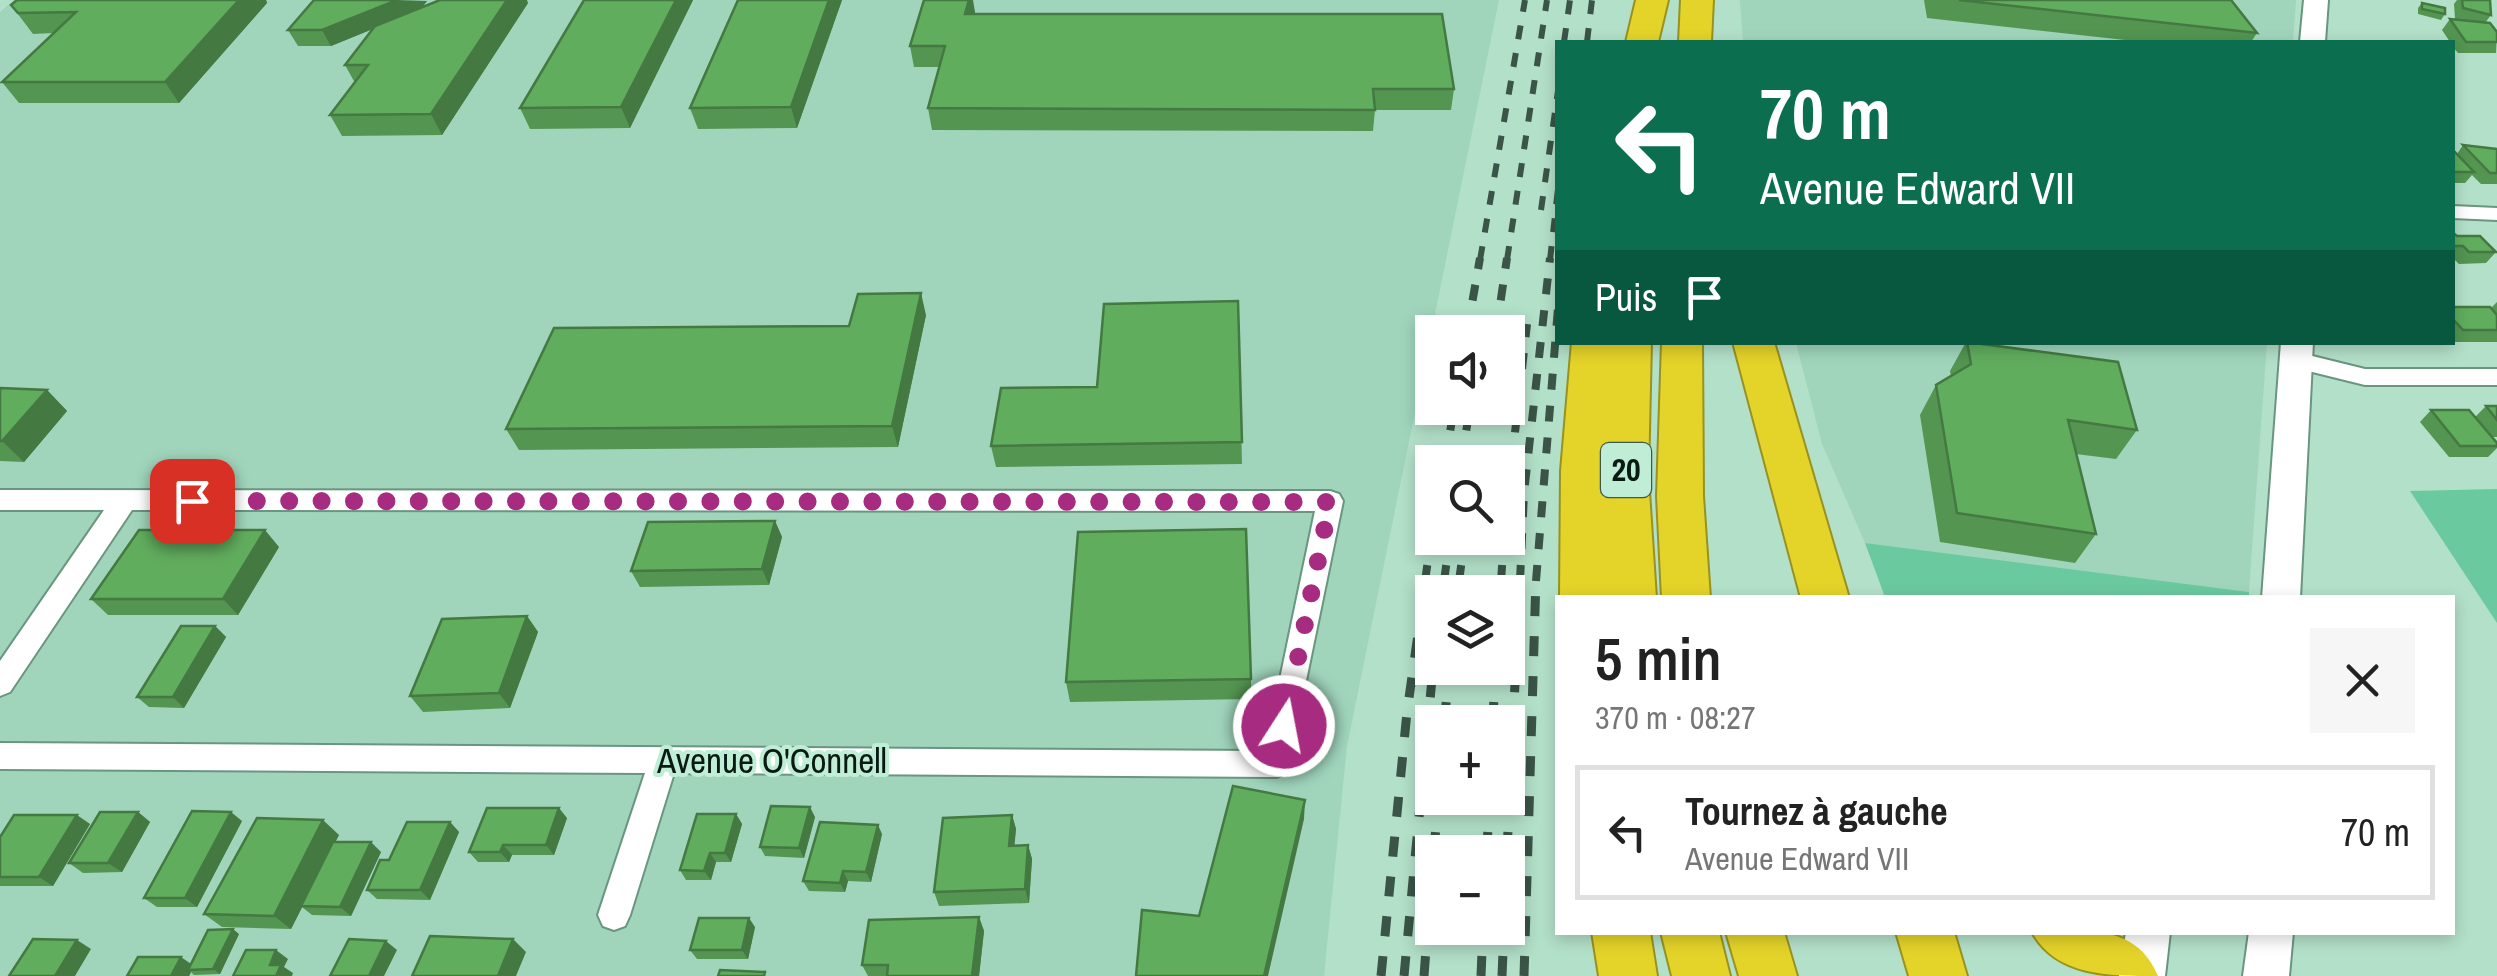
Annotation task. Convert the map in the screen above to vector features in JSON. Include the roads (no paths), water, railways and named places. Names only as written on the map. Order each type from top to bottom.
[{"type":"highway","points":[[1646,40],[1652,0]]},
{"type":"highway","points":[[1584,595],[1584,456],[1592,345]]},
{"type":"highway","name":"20","points":[[1631,345],[1626,476],[1632,595]]},
{"type":"highway","name":"20","points":[[1682,345],[1680,496],[1686,595]]},
{"type":"highway","points":[[1754,345],[1824,595]]},
{"type":"highway","points":[[1811,550],[1834,595]]},
{"type":"highway","points":[[1621,935],[1628,976]]},
{"type":"highway","points":[[1691,935],[1701,976]]},
{"type":"highway","points":[[1756,935],[1768,976]]},
{"type":"highway","points":[[1927,935],[1938,976]]},
{"type":"highway","points":[[2066,935],[2128,976]]},
{"type":"main road","points":[[2313,40],[2316,0]]},
{"type":"main road","points":[[2281,595],[2297,351]]},
{"type":"main road","points":[[2142,976],[2148,935]]},
{"type":"main road","points":[[2266,976],[2271,935]]},
{"type":"street","points":[[2455,212],[2497,214]]},
{"type":"street","points":[[2297,351],[2365,377],[2497,377]]},
{"type":"street","points":[[0,500],[124,501]]},
{"type":"street","points":[[0,684],[124,501]]},
{"type":"street","name":"Avenue O'Connell","points":[[0,756],[1277,764],[1330,502],[124,501]]},
{"type":"street","points":[[614,915],[664,760]]},
{"type":"railway","points":[[1480,260],[1525,0]]},
{"type":"railway","points":[[1507,260],[1547,0]]},
{"type":"railway","points":[[1564,40],[1570,0]]},
{"type":"railway","points":[[1587,40],[1592,0]]},
{"type":"railway","points":[[1541,210],[1555,112]]},
{"type":"railway","points":[[1550,260],[1555,216]]},
{"type":"railway","points":[[1470,315],[1480,258]]},
{"type":"railway","points":[[1499,315],[1507,258]]},
{"type":"railway","points":[[1520,575],[1524,493],[1550,258]]},
{"type":"railway","points":[[1514,445],[1527,324]]},
{"type":"railway","points":[[1536,581],[1555,345]]},
{"type":"railway","points":[[1448,445],[1451,425]]},
{"type":"railway","points":[[1464,445],[1467,425]]},
{"type":"railway","points":[[1426,575],[1429,555]]},
{"type":"railway","points":[[1445,575],[1448,555]]},
{"type":"railway","points":[[1460,575],[1463,555]]},
{"type":"railway","points":[[1501,575],[1503,555]]},
{"type":"railway","points":[[1524,976],[1536,578]]},
{"type":"railway","points":[[1381,976],[1415,656]]},
{"type":"railway","points":[[1404,976],[1431,685]]},
{"type":"railway","points":[[1446,705],[1448,685]]},
{"type":"railway","points":[[1494,685],[1494,705]]},
{"type":"railway","points":[[1508,835],[1515,685]]},
{"type":"railway","points":[[1435,835],[1437,815]]},
{"type":"railway","points":[[1488,815],[1488,835]]},
{"type":"railway","points":[[1424,976],[1426,945]]},
{"type":"railway","points":[[1481,976],[1482,945]]},
{"type":"railway","points":[[1502,976],[1503,945]]}]
